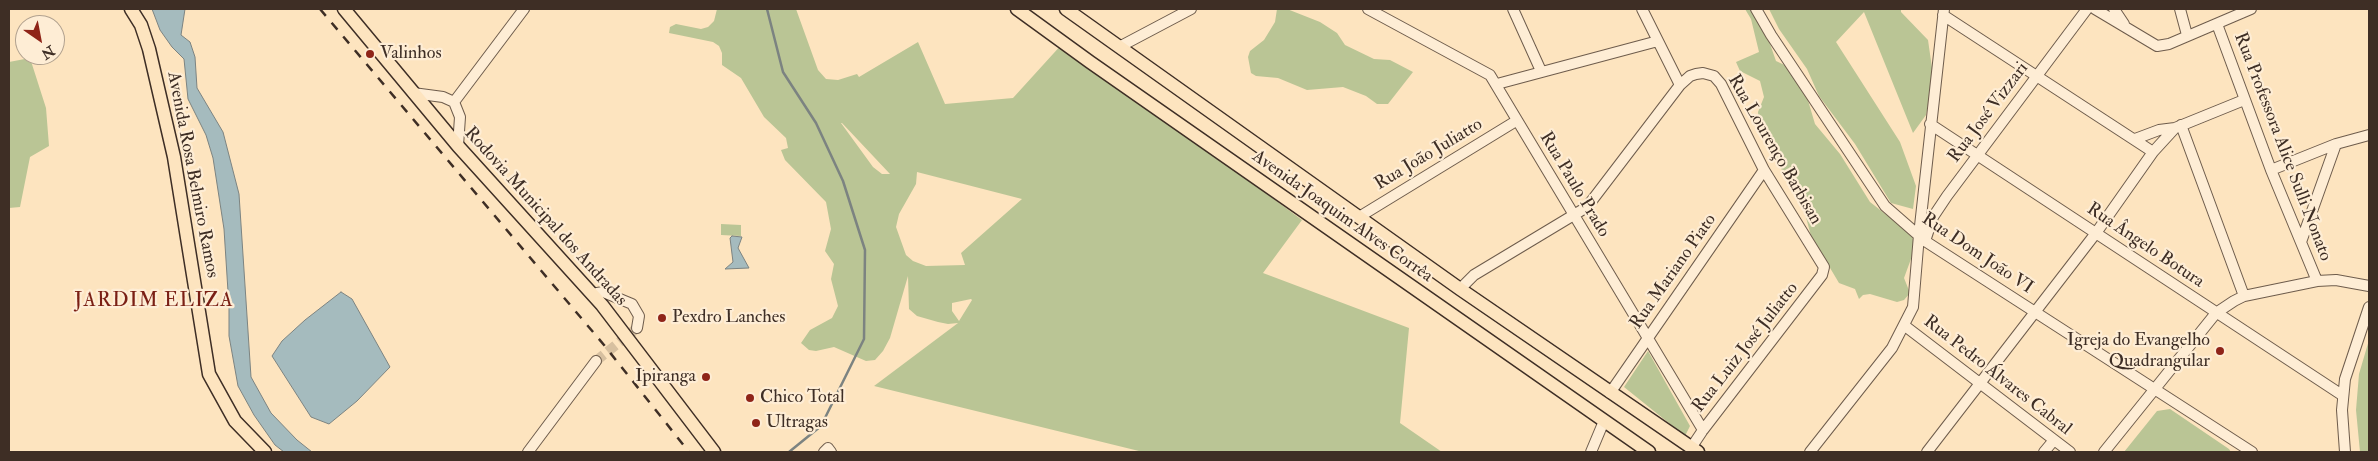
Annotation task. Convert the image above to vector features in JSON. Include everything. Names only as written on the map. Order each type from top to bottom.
[{"type":"main road","name":"Avenida Rosa Belmiro Ramos","points":[[131,9],[140,24],[149,49],[174,157],[209,374],[235,421],[265,452]]},
{"type":"main road","name":"Rodovia Municipal dos Andradas","points":[[344,9],[458,146],[592,294],[714,452]]},
{"type":"main road","name":"Avenida Joaquim Alves Corrêa","points":[[1017,9],[1604,422],[1650,452]]},
{"type":"main road","name":"Avenida Joaquim Alves Corrêa","points":[[1066,9],[1460,289],[1695,450]]},
{"type":"street","points":[[454,102],[524,9]]},
{"type":"street","points":[[1120,46],[1191,9]]},
{"type":"street","name":"Rua Paulo Prado","points":[[1368,9],[1477,66],[1490,75],[1703,430]]},
{"type":"street","points":[[1513,9],[1541,71]]},
{"type":"street","points":[[1460,289],[1474,275],[1573,216],[1594,198],[1680,85],[1642,9]]},
{"type":"street","name":"Rua Dom João VI","points":[[1756,9],[1874,192],[1885,206],[1922,238],[2156,390],[2240,448],[2252,452]]},
{"type":"street","name":"Rua José Vizzari","points":[[1922,238],[1934,217],[1978,154],[2038,77],[2087,9]]},
{"type":"street","points":[[2095,9],[2157,46],[2169,44],[2251,9]]},
{"type":"street","points":[[2114,9],[2126,28]]},
{"type":"street","points":[[2180,9],[2188,35]]},
{"type":"street","points":[[1810,452],[1892,348],[1905,326],[1913,307],[1922,238],[1930,124],[1943,12],[2153,152]]},
{"type":"street","name":"Rua Professora Alice Sulli Nonato","points":[[2217,24],[2270,170],[2317,281]]},
{"type":"street","points":[[1497,84],[1658,40]]},
{"type":"street","name":"Rua Lourenço Barbisan","points":[[1680,85],[1690,76],[1696,74],[1707,74],[1718,80],[1764,170],[1824,267]]},
{"type":"street","points":[[413,93],[443,97],[454,102],[460,117],[458,146]]},
{"type":"street","points":[[2135,139],[2159,130],[2178,127],[2244,100]]},
{"type":"street","name":"Rua João Juliatto","points":[[1359,217],[1516,121]]},
{"type":"street","name":"Rua Ângelo Botura","points":[[1930,124],[2342,395]]},
{"type":"street","points":[[1927,452],[2036,313],[2096,233],[2153,152],[2178,127]]},
{"type":"street","points":[[2178,127],[2244,296]]},
{"type":"street","points":[[2270,170],[2336,144],[2369,135]]},
{"type":"street","points":[[2301,242],[2336,144]]},
{"type":"street","name":"Rua Mariano Piato","points":[[1610,392],[1764,170]]},
{"type":"street","name":"Rua Luiz José Juliatto","points":[[1695,450],[1703,430],[1822,275],[1824,267]]},
{"type":"street","points":[[2104,452],[2156,390],[2216,313],[2244,296],[2317,281],[2336,280],[2369,286]]},
{"type":"street","points":[[592,294],[603,292],[632,304],[639,316],[637,328]]},
{"type":"street","points":[[2345,452],[2342,395],[2349,362],[2369,307]]},
{"type":"street","name":"Rua Pedro Álvares Cabral","points":[[1905,326],[2070,452]]},
{"type":"street","points":[[528,452],[596,361]]},
{"type":"street","points":[[1590,452],[1604,422]]},
{"type":"street","points":[[2044,452],[2054,440]]},
{"type":"green space","points":[[717,9],[796,9],[818,70],[826,79],[838,80],[857,74],[859,77],[918,42],[945,104],[1013,98],[1063,43],[1302,220],[1263,273],[1409,328],[1400,423],[1442,452],[1143,452],[874,386],[958,323],[948,324],[917,316],[909,309],[908,276],[890,338],[883,351],[875,360],[866,361],[834,347],[816,351],[809,350],[801,343],[810,330],[832,318],[838,306],[831,279],[834,264],[825,251],[831,229],[826,202],[785,160],[781,150],[788,148],[786,138],[764,117],[741,78],[722,65],[722,53],[719,46],[713,42],[669,33],[670,27],[676,24],[701,29],[708,27],[714,21]],"holes":[[[842,123],[890,174],[882,174],[873,167]],[[917,172],[1022,199],[961,253],[965,265],[926,266],[913,261],[906,255],[896,227],[899,214],[916,184]],[[971,299],[972,300],[959,321],[952,311],[952,303]]]},
{"type":"green space","points":[[1277,9],[1287,9],[1320,22],[1337,33],[1345,45],[1374,59],[1390,60],[1413,72],[1388,104],[1377,104],[1366,96],[1343,87],[1307,90],[1278,78],[1256,76],[1251,73],[1248,57],[1250,51],[1264,40],[1275,22]]},
{"type":"green space","points":[[1745,9],[1751,9],[1769,41],[1776,61],[1795,70],[1804,87],[1815,124],[1840,154],[1870,202],[1912,235],[1915,248],[1904,278],[1910,293],[1904,300],[1897,302],[1870,294],[1863,295],[1859,299],[1855,289],[1839,283],[1811,236],[1803,206],[1789,185],[1759,122],[1758,112],[1764,97],[1760,81],[1740,71],[1736,62],[1759,52],[1751,19]]},
{"type":"green space","points":[[1769,9],[1901,9],[1901,12],[1928,40],[1932,68],[1929,100],[1926,115],[1913,133],[1864,12],[1836,42],[1900,142],[1916,186],[1913,209],[1891,203],[1855,144],[1819,96],[1807,69],[1779,29]]},
{"type":"green space","points":[[15,61],[15,65],[32,65],[46,108],[49,146],[30,157],[20,207],[9,208],[9,62]]},
{"type":"green space","points":[[721,224],[741,225],[741,236],[721,235]]},
{"type":"green space","points":[[2369,340],[2369,452],[2360,452],[2356,410],[2359,374]]},
{"type":"green space","points":[[1648,351],[1690,426],[1685,436],[1624,387]]},
{"type":"green space","points":[[2170,409],[2231,452],[2124,452],[2157,411]]},
{"type":"shaded area","points":[[152,9],[185,9],[181,35],[190,42],[195,57],[197,88],[223,132],[239,194],[251,377],[271,413],[297,440],[312,452],[284,452],[275,445],[254,415],[238,386],[229,336],[224,229],[213,158],[206,135],[188,99],[184,59],[172,47],[160,30]]},
{"type":"shaded area","points":[[732,236],[742,237],[738,248],[749,268],[725,269],[733,262],[730,238]]},
{"type":"shaded area","points":[[341,292],[352,299],[390,367],[357,401],[329,424],[311,417],[272,356],[282,341]]},
{"type":"waterway","points":[[767,9],[783,72],[816,123],[843,181],[865,250],[864,339],[821,426],[789,452]]},
{"type":"tunnel","points":[[596,361],[637,328]]},
{"type":"railway","points":[[320,9],[604,345],[689,452]]},
{"type":"place","name":"Valinhos","points":[[370,54]]},
{"type":"place","name":"Pexdro Lanches","points":[[662,318]]},
{"type":"place","name":"Igreja do Evangelho Quadrangular","points":[[2220,351]]},
{"type":"place","name":"Ipiranga","points":[[706,377]]},
{"type":"place","name":"Chico Total","points":[[750,398]]},
{"type":"place","name":"Ultragas","points":[[756,423]]},
{"type":"district","name":"JARDIM ELIZA","points":[[154,302]]}]
